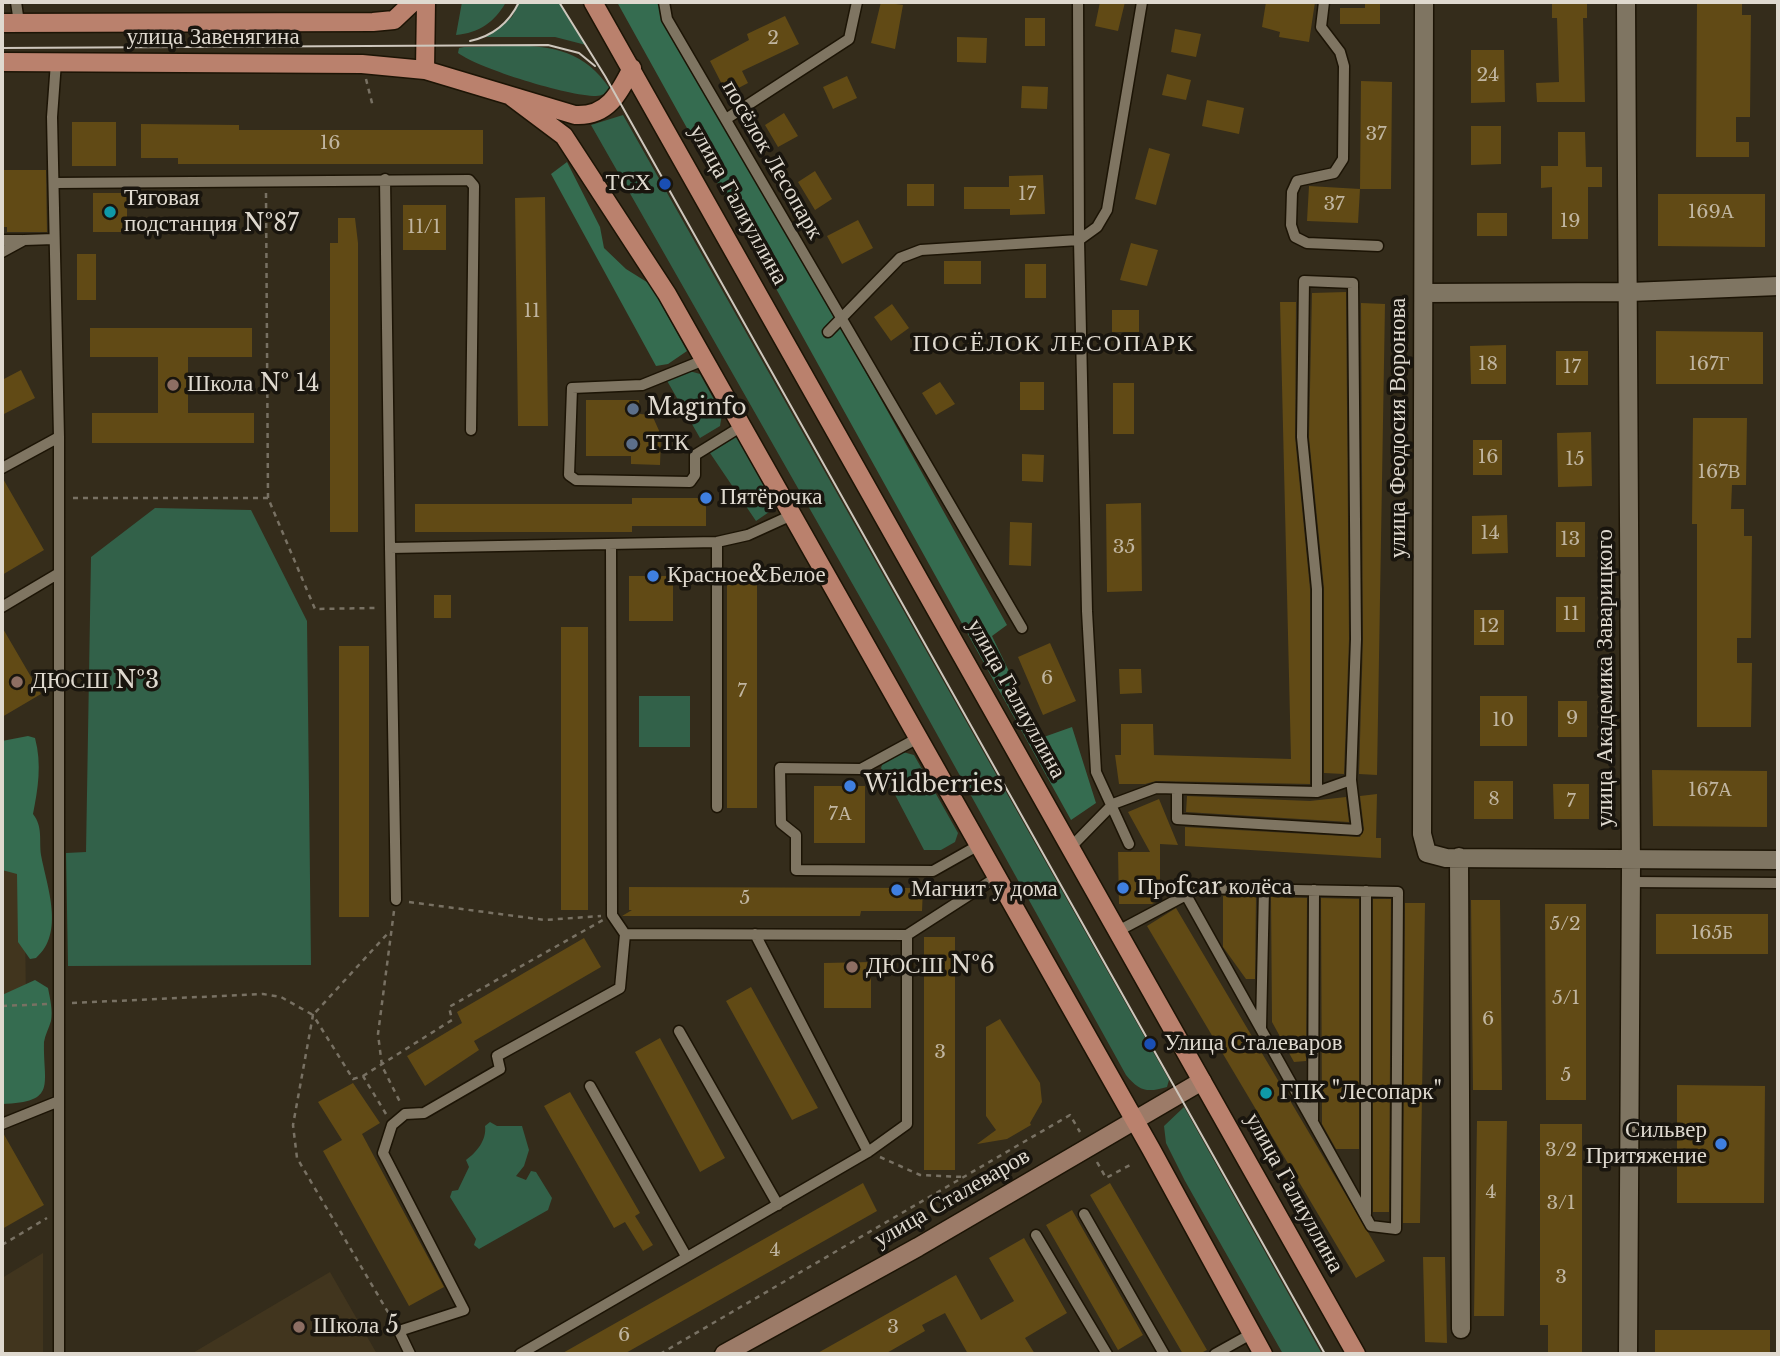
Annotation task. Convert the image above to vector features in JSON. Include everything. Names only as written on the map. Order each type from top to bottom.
[{"type":"main road","name":"улица Завенягина","points":[[10,23],[373,22],[394,20],[413,2]]},
{"type":"main road","points":[[426,2],[425,69],[512,97],[589,116],[606,108],[619,95],[632,68]]},
{"type":"main road","name":"улица Галиуллина","points":[[597,6],[1356,1354]]},
{"type":"main road","name":"улица Завенягина","points":[[2,62],[362,64],[425,69]]},
{"type":"main road","points":[[512,97],[548,121],[577,153],[667,294],[1134,1119],[1263,1354]]},
{"type":"main road","name":"улица Сталеваров","points":[[724,1354],[918,1247],[1202,1081]]},
{"type":"street","name":"улица Феодосия Воронова","points":[[1424,2],[1422,834],[1427,853],[1459,858]]},
{"type":"street","name":"улица Академика Заварицкого","points":[[1626,2],[1630,292],[1629,1354]]},
{"type":"street","points":[[1424,293],[1630,292],[1778,286]]},
{"type":"street","points":[[1461,1329],[1459,858],[1778,860]]},
{"type":"lane","points":[[10,23],[16,2]]},
{"type":"lane","name":"посёлок Лесопарк","points":[[664,2],[667,19],[1022,628]]},
{"type":"lane","points":[[726,119],[849,39],[857,2]]},
{"type":"lane","points":[[1078,2],[1079,240],[1087,611],[1095,758],[1096,772],[1113,804],[1129,844]]},
{"type":"lane","points":[[828,332],[901,258],[921,250],[1079,240],[1097,227],[1107,210],[1142,2]]},
{"type":"lane","points":[[1324,2],[1321,27],[1343,59],[1343,159],[1334,173],[1297,181],[1292,192],[1292,231],[1295,237],[1307,243],[1378,246]]},
{"type":"lane","points":[[56,62],[52,117],[59,437],[59,1354]]},
{"type":"lane","points":[[384,178],[396,900]]},
{"type":"lane","points":[[55,183],[467,179],[473,184],[471,430]]},
{"type":"lane","points":[[2,240],[54,239]]},
{"type":"lane","points":[[2,253],[24,240]]},
{"type":"lane","points":[[1177,789],[1177,819],[1357,830],[1351,780],[1356,639],[1353,283],[1304,281],[1301,437],[1317,589],[1317,792]]},
{"type":"lane","points":[[704,360],[642,385],[572,388],[569,475],[576,480],[690,482],[695,475],[695,455],[742,426]]},
{"type":"lane","points":[[2,468],[59,437]]},
{"type":"lane","points":[[390,548],[717,542],[748,535],[792,515]]},
{"type":"lane","points":[[717,542],[717,807]]},
{"type":"lane","points":[[410,1354],[399,1331],[464,1310],[383,1153],[392,1125],[405,1114],[425,1113],[500,1069],[497,1056],[620,988],[625,934],[612,915],[611,545]]},
{"type":"lane","points":[[2,607],[59,573]]},
{"type":"lane","points":[[918,738],[860,769],[780,768],[781,823],[796,835],[796,870],[933,871],[979,845]]},
{"type":"lane","points":[[1071,847],[1113,804],[1156,788],[1317,792],[1351,780]]},
{"type":"lane","points":[[625,934],[907,934],[997,877]]},
{"type":"lane","points":[[1631,882],[1778,883]]},
{"type":"lane","points":[[1118,931],[1186,895],[1193,888],[1398,891],[1396,1229],[1371,1226],[1186,895]]},
{"type":"lane","points":[[1261,1028],[1264,889]]},
{"type":"lane","points":[[1313,1121],[1314,890]]},
{"type":"lane","points":[[1366,891],[1366,1214]]},
{"type":"lane","points":[[755,934],[868,1152]]},
{"type":"lane","points":[[520,1354],[868,1152],[907,1124],[907,934]]},
{"type":"lane","points":[[679,1031],[778,1205]]},
{"type":"lane","points":[[590,1086],[686,1256]]},
{"type":"lane","points":[[2,1124],[59,1101]]},
{"type":"lane","points":[[1084,1214],[1164,1354]]},
{"type":"lane","points":[[1036,1236],[1107,1354]]},
{"type":"lane","points":[[1215,1354],[1251,1334]]},
{"type":"path","points":[[265,180],[268,498],[315,609],[391,607]]},
{"type":"path","points":[[59,498],[268,498]]},
{"type":"path","points":[[405,1114],[390,1077],[382,1066],[378,1034],[396,900],[545,920],[612,915]]},
{"type":"path","points":[[2,1006],[262,994],[281,997],[313,1015],[327,1033],[353,1079],[382,1066],[452,1020],[449,1007],[612,915]]},
{"type":"path","points":[[390,931],[313,1015],[293,1125],[297,1158],[399,1331]]},
{"type":"path","points":[[363,1076],[392,1125]]},
{"type":"path","points":[[660,1354],[1070,1115],[1106,1178],[1130,1165]]},
{"type":"path","points":[[868,1152],[920,1175],[966,1177]]},
{"type":"path","points":[[2,1245],[59,1211]]},
{"type":"shaded area","points":[[2,808],[24,846],[27,1080],[2,1081]]},
{"type":"shaded area","points":[[43,1253],[43,1354],[2,1354],[2,1278]]},
{"type":"shaded area","name":"Школа 5","points":[[330,1272],[377,1354],[191,1354],[284,1299]]},
{"type":"green space","points":[[462,2],[506,2],[497,15],[485,25],[472,32],[456,35]]},
{"type":"green space","points":[[519,2],[559,2],[586,45],[555,37],[486,37],[512,17]]},
{"type":"green space","points":[[617,2],[659,2],[1007,625],[992,636],[1041,738],[1072,727],[1096,803],[1071,820]]},
{"type":"green space","points":[[526,46],[563,52],[596,72],[610,89],[596,96],[546,87],[504,74],[469,59],[458,53],[459,48]]},
{"type":"green space","points":[[623,115],[1169,1080],[1167,1087],[1144,1089],[1126,1075],[893,655],[591,125]]},
{"type":"green space","points":[[567,162],[600,227],[604,248],[626,269],[650,284],[687,351],[668,364],[656,366],[551,174]]},
{"type":"green space","points":[[686,370],[700,374],[722,414],[720,426],[700,438],[666,379]]},
{"type":"green space","points":[[733,435],[739,439],[772,497],[772,510],[756,521],[710,453],[710,449]]},
{"type":"green space","points":[[155,508],[251,510],[307,621],[311,965],[68,966],[66,853],[86,852],[91,557]]},
{"type":"green space","points":[[639,696],[690,696],[690,747],[639,747]]},
{"type":"green space","points":[[28,736],[35,738],[37,748],[38,776],[33,814],[39,828],[41,855],[52,909],[50,936],[45,948],[36,958],[30,959],[18,942],[17,874],[2,870],[2,741]]},
{"type":"green space","points":[[903,752],[914,755],[958,833],[955,842],[941,850],[924,850],[881,768],[883,762]]},
{"type":"green space","points":[[35,980],[48,988],[51,1009],[51,1021],[44,1042],[44,1088],[40,1095],[32,1100],[2,1104],[2,995]]},
{"type":"green space","points":[[1184,1107],[1322,1354],[1283,1354],[1185,1181],[1166,1143],[1164,1126]]},
{"type":"green space","points":[[490,1122],[497,1126],[522,1126],[529,1150],[524,1166],[516,1176],[526,1180],[531,1171],[536,1172],[552,1198],[548,1210],[479,1249],[474,1245],[476,1239],[450,1197],[452,1191],[458,1190],[469,1167],[466,1160],[480,1146],[485,1126]]},
{"type":"building","points":[[881,2],[903,5],[895,49],[871,43]]},
{"type":"building","points":[[1100,2],[1125,2],[1118,31],[1095,26]]},
{"type":"building","points":[[1266,2],[1315,2],[1309,42],[1279,37],[1280,32],[1262,27]]},
{"type":"building","points":[[1365,2],[1380,2],[1380,24],[1340,24],[1340,8],[1365,8]]},
{"type":"building","points":[[1552,2],[1587,2],[1587,18],[1583,18],[1585,102],[1537,102],[1536,83],[1559,82],[1557,18],[1552,18]]},
{"type":"building","points":[[1697,2],[1742,2],[1742,15],[1751,15],[1750,117],[1736,117],[1736,142],[1749,142],[1749,157],[1696,157]]},
{"type":"building","points":[[785,16],[799,44],[742,71],[748,83],[727,94],[710,61],[749,40],[747,34]]},
{"type":"building","points":[[1025,18],[1045,18],[1045,46],[1025,46]]},
{"type":"building","points":[[1175,29],[1201,34],[1196,57],[1171,52]]},
{"type":"building","points":[[957,37],[987,38],[986,63],[957,62]]},
{"type":"building","points":[[1471,50],[1504,50],[1505,102],[1471,103]]},
{"type":"building","points":[[1167,74],[1191,80],[1186,100],[1162,95]]},
{"type":"building","points":[[847,76],[857,98],[833,109],[823,87]]},
{"type":"building","points":[[1361,81],[1392,82],[1391,189],[1360,189]]},
{"type":"building","points":[[1022,86],[1048,87],[1047,109],[1021,108]]},
{"type":"building","points":[[1207,100],[1244,108],[1239,134],[1202,126]]},
{"type":"building","points":[[784,113],[798,136],[778,147],[765,125]]},
{"type":"building","points":[[72,122],[116,122],[116,166],[72,166]]},
{"type":"building","points":[[141,124],[239,125],[239,130],[483,130],[483,164],[178,164],[178,158],[141,158]]},
{"type":"building","points":[[1471,126],[1501,126],[1501,164],[1471,165]]},
{"type":"building","points":[[1558,132],[1585,132],[1586,167],[1602,167],[1602,187],[1588,187],[1588,239],[1552,239],[1552,187],[1541,188],[1541,166],[1558,166]]},
{"type":"building","points":[[1149,148],[1170,154],[1156,205],[1135,199]]},
{"type":"building","points":[[2,170],[46,170],[47,232],[7,232],[7,227],[2,227]]},
{"type":"building","points":[[815,171],[832,199],[815,210],[798,182]]},
{"type":"building","points":[[1043,175],[1045,214],[1010,215],[1010,209],[964,209],[964,187],[1009,187],[1009,176]]},
{"type":"building","points":[[907,184],[934,184],[934,206],[907,206]]},
{"type":"building","points":[[1309,186],[1360,189],[1358,223],[1307,221]]},
{"type":"building","name":"Тяговая подстанция №87","points":[[93,193],[127,193],[127,232],[93,232]]},
{"type":"building","points":[[1658,194],[1765,194],[1765,247],[1658,246]]},
{"type":"building","points":[[545,197],[548,426],[518,426],[515,198]]},
{"type":"building","points":[[403,205],[446,205],[446,250],[403,250]]},
{"type":"building","points":[[1477,213],[1507,213],[1507,236],[1477,236]]},
{"type":"building","points":[[338,218],[355,218],[358,243],[358,532],[330,532],[330,243],[338,243]]},
{"type":"building","points":[[858,220],[873,248],[842,264],[827,236]]},
{"type":"building","points":[[1131,243],[1158,250],[1147,286],[1120,280]]},
{"type":"building","points":[[77,254],[96,254],[96,300],[77,300]]},
{"type":"building","points":[[944,261],[981,261],[981,284],[944,284]]},
{"type":"building","points":[[1025,264],[1046,264],[1046,298],[1025,298]]},
{"type":"building","points":[[1346,292],[1349,639],[1344,774],[1324,773],[1324,588],[1309,437],[1312,293]]},
{"type":"building","points":[[1280,302],[1296,302],[1295,437],[1310,589],[1310,784],[1156,781],[1145,784],[1119,784],[1115,755],[1121,755],[1121,724],[1153,724],[1154,755],[1291,759]]},
{"type":"building","points":[[1361,303],[1385,304],[1377,775],[1359,774],[1363,639]]},
{"type":"building","points":[[892,304],[909,328],[891,341],[874,317]]},
{"type":"building","points":[[1112,310],[1139,310],[1139,332],[1112,332]]},
{"type":"building","name":"Школа № 14","points":[[90,328],[252,328],[252,357],[188,357],[188,413],[254,413],[254,443],[92,443],[92,413],[158,413],[158,357],[90,357]]},
{"type":"building","points":[[1656,331],[1763,332],[1763,384],[1656,384]]},
{"type":"building","points":[[1506,345],[1506,384],[1471,384],[1470,346]]},
{"type":"building","points":[[1556,351],[1588,351],[1588,385],[1556,385]]},
{"type":"building","points":[[21,370],[35,398],[2,415],[2,380]]},
{"type":"building","points":[[940,382],[955,404],[936,415],[922,393]]},
{"type":"building","points":[[1020,382],[1044,382],[1044,410],[1020,410]]},
{"type":"building","points":[[1113,383],[1134,383],[1134,434],[1113,434]]},
{"type":"building","points":[[586,400],[639,400],[640,414],[652,415],[661,435],[660,465],[631,464],[631,456],[586,456]]},
{"type":"building","points":[[1693,418],[1747,418],[1746,485],[1732,485],[1731,509],[1744,509],[1744,536],[1752,536],[1751,638],[1737,638],[1737,663],[1752,663],[1751,727],[1697,727],[1697,524],[1692,524]]},
{"type":"building","points":[[1591,432],[1592,486],[1558,487],[1557,433]]},
{"type":"building","points":[[1473,440],[1502,440],[1502,475],[1473,475]]},
{"type":"building","points":[[1022,454],[1044,455],[1043,482],[1022,481]]},
{"type":"building","points":[[2,477],[44,550],[2,575]]},
{"type":"building","points":[[632,498],[706,498],[706,526],[632,526],[632,532],[415,532],[415,504],[632,504]]},
{"type":"building","points":[[1141,503],[1142,591],[1107,592],[1106,504]]},
{"type":"building","points":[[1507,515],[1508,553],[1472,554],[1472,516]]},
{"type":"building","points":[[1010,522],[1032,523],[1031,566],[1009,565]]},
{"type":"building","points":[[1556,522],[1585,522],[1585,557],[1556,557]]},
{"type":"building","points":[[629,576],[673,576],[673,621],[629,621]]},
{"type":"building","points":[[727,576],[757,576],[757,808],[727,808]]},
{"type":"building","points":[[434,595],[451,595],[451,618],[434,618]]},
{"type":"building","points":[[1556,597],[1585,597],[1585,632],[1556,632]]},
{"type":"building","points":[[1474,610],[1504,610],[1504,645],[1474,645]]},
{"type":"building","points":[[2,627],[41,694],[2,717]]},
{"type":"building","points":[[561,627],[588,627],[588,910],[561,910]]},
{"type":"building","points":[[1050,643],[1076,701],[1043,715],[1018,657]]},
{"type":"building","points":[[339,646],[369,646],[369,917],[339,917]]},
{"type":"building","points":[[1119,669],[1141,669],[1142,693],[1120,694]]},
{"type":"building","points":[[1480,696],[1527,696],[1527,746],[1480,746]]},
{"type":"building","points":[[1558,701],[1587,701],[1587,737],[1558,737]]},
{"type":"building","points":[[1652,770],[1767,771],[1767,827],[1653,826]]},
{"type":"building","points":[[1474,781],[1513,781],[1513,819],[1474,819]]},
{"type":"building","points":[[1553,784],[1589,784],[1589,819],[1554,819]]},
{"type":"building","points":[[814,786],[865,786],[865,843],[814,843]]},
{"type":"building","points":[[1377,794],[1376,838],[1381,838],[1381,858],[1185,846],[1185,827],[1360,837],[1364,829],[1360,796]]},
{"type":"building","points":[[1187,796],[1310,801],[1346,797],[1349,822],[1186,812]]},
{"type":"building","points":[[1159,799],[1178,845],[1160,844],[1160,900],[1152,904],[1119,904],[1118,852],[1150,852],[1128,812]]},
{"type":"building","points":[[629,887],[923,888],[922,911],[861,911],[860,916],[622,916],[632,910],[629,910]]},
{"type":"building","points":[[1223,896],[1256,897],[1255,979],[1246,979],[1223,947]]},
{"type":"building","points":[[1271,897],[1307,898],[1306,1061],[1294,1062],[1272,1022]]},
{"type":"building","points":[[1321,898],[1359,899],[1359,1149],[1336,1149],[1322,1124]]},
{"type":"building","points":[[1373,899],[1391,899],[1389,1212],[1373,1212]]},
{"type":"building","points":[[1471,900],[1500,900],[1502,1090],[1473,1090]]},
{"type":"building","points":[[1405,903],[1425,903],[1420,1223],[1403,1223]]},
{"type":"building","points":[[1545,904],[1586,904],[1586,1100],[1546,1100]]},
{"type":"building","name":"ГПК \"Лесопарк\"","points":[[1176,908],[1385,1261],[1356,1278],[1147,926]]},
{"type":"building","points":[[1656,914],[1768,914],[1768,954],[1656,954]]},
{"type":"building","points":[[924,937],[955,937],[955,1170],[924,1170]]},
{"type":"building","points":[[584,938],[601,967],[474,1041],[479,1050],[425,1086],[407,1056],[462,1023],[457,1012]]},
{"type":"building","points":[[871,962],[871,1008],[824,1008],[824,963]]},
{"type":"building","points":[[751,987],[818,1108],[792,1120],[726,1001]]},
{"type":"building","points":[[1000,1019],[1040,1083],[1042,1102],[1031,1125],[1007,1139],[977,1144],[996,1130],[986,1116],[986,1027]]},
{"type":"building","points":[[660,1038],[725,1158],[700,1172],[635,1052]]},
{"type":"building","points":[[353,1083],[380,1123],[362,1134],[444,1287],[409,1306],[323,1151],[342,1140],[318,1102]]},
{"type":"building","name":"Сильвер Притяжение","points":[[1677,1085],[1765,1086],[1764,1203],[1677,1203]]},
{"type":"building","points":[[570,1092],[640,1213],[635,1216],[653,1245],[643,1251],[625,1222],[614,1228],[544,1106]]},
{"type":"building","points":[[1477,1121],[1507,1121],[1504,1316],[1474,1316]]},
{"type":"building","points":[[1540,1124],[1582,1124],[1582,1354],[1548,1354],[1548,1325],[1540,1325]]},
{"type":"building","points":[[2,1131],[44,1205],[2,1229]]},
{"type":"building","points":[[863,1183],[877,1211],[624,1354],[561,1354]]},
{"type":"building","points":[[1110,1183],[1207,1350],[1199,1354],[1183,1354],[1090,1195]]},
{"type":"building","points":[[1072,1210],[1143,1335],[1118,1350],[1046,1225]]},
{"type":"building","points":[[1024,1238],[1067,1313],[1025,1338],[1035,1354],[968,1354],[945,1313],[922,1325],[925,1331],[885,1354],[816,1354],[956,1275],[981,1320],[1014,1301],[989,1258]]},
{"type":"building","points":[[1423,1257],[1445,1257],[1447,1343],[1425,1342]]},
{"type":"building","points":[[1655,1330],[1770,1330],[1770,1354],[1655,1354]]},
{"type":"tram line","points":[[470,41],[499,28],[519,2]]},
{"type":"tram line","points":[[559,2],[605,76],[1325,1354]]},
{"type":"tram line","points":[[2,48],[548,45],[579,53],[595,66]]},
{"type":"place","name":"ТСХ","points":[[665,184]]},
{"type":"place","name":"Тяговая подстанция №87","points":[[110,212]]},
{"type":"place","name":"Школа № 14","points":[[173,385]]},
{"type":"place","name":"Maginfo","points":[[633,409]]},
{"type":"place","name":"ТТК","points":[[632,444]]},
{"type":"place","name":"Пятёрочка","points":[[706,498]]},
{"type":"place","name":"Красное&Белое","points":[[653,576]]},
{"type":"place","name":"ДЮСШ №3","points":[[17,682]]},
{"type":"place","name":"Wildberries","points":[[850,786]]},
{"type":"place","name":"Проfcar колёса","points":[[1123,888]]},
{"type":"place","name":"Магнит у дома","points":[[897,890]]},
{"type":"place","name":"ДЮСШ №6","points":[[852,967]]},
{"type":"place","name":"Улица Сталеваров","points":[[1150,1044]]},
{"type":"place","name":"ГПК \"Лесопарк\"","points":[[1266,1093]]},
{"type":"place","name":"Сильвер Притяжение","points":[[1721,1144]]},
{"type":"place","name":"Школа 5","points":[[299,1327]]},
{"type":"district","name":"ПОСЁЛОК ЛЕСОПАРК","points":[[1054,344]]}]
